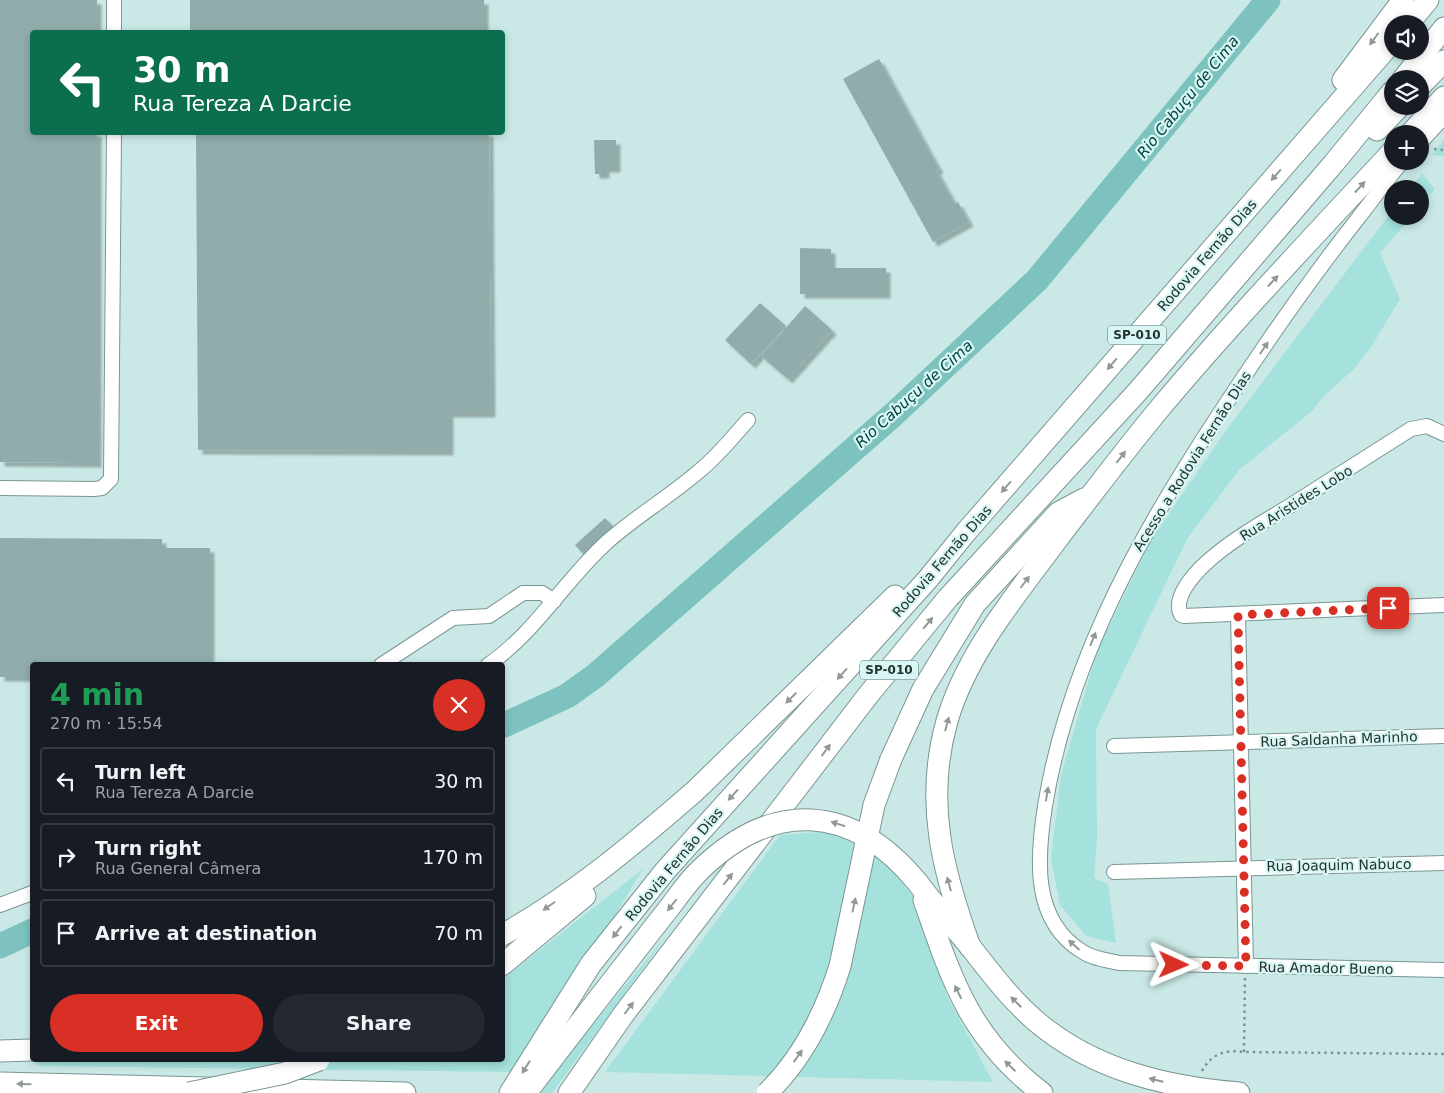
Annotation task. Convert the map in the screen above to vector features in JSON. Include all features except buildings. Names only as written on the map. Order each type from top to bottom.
[{"type":"highway","points":[[1308,138],[1336,89],[1403,0]]},
{"type":"highway","points":[[1416,15],[1428,0]]},
{"type":"highway","points":[[1410,70],[1444,28]]},
{"type":"highway","name":"Rodovia Fernão Dias","points":[[510,1093],[591,964],[665,871],[921,586],[1384,51]]},
{"type":"highway","points":[[1429,77],[1444,61]]},
{"type":"highway","points":[[1418,125],[1444,97]]},
{"type":"highway","name":"SP-010","points":[[569,1093],[599,1047],[789,802],[833,740],[923,628],[1139,390],[1334,163],[1384,102]]},
{"type":"highway","points":[[1334,163],[1352,155],[1391,115]]},
{"type":"highway","points":[[970,947],[948,882],[942,857],[938,822],[938,777],[948,720],[966,674],[983,644],[1017,593],[1159,409],[1384,161]]},
{"type":"highway","points":[[767,1093],[803,1049],[834,988],[874,806],[891,759],[923,689],[975,604],[1058,513],[1091,495]]},
{"type":"highway","points":[[505,933],[540,912],[591,876],[633,844],[695,791],[917,573],[966,532]]},
{"type":"highway","points":[[505,963],[672,824],[695,791]]},
{"type":"highway","points":[[526,1093],[697,873],[744,836],[775,824],[804,819],[816,819],[840,825],[877,843],[905,867],[1013,999],[1061,1040],[1111,1067],[1192,1088],[1238,1093]]},
{"type":"highway","points":[[918,883],[950,975],[964,1006],[1004,1060],[1042,1093]]},
{"type":"highway","points":[[581,1093],[591,1075],[599,1047]]},
{"type":"highway","points":[[0,1052],[30,1050]]},
{"type":"highway","points":[[188,1093],[285,1073],[315,1062]]},
{"type":"highway","points":[[0,1083],[405,1093]]},
{"type":"street","points":[[114,0],[114,30]]},
{"type":"street","points":[[1429,133],[1444,117]]},
{"type":"street","points":[[0,488],[94,489],[102,488],[111,479],[114,135]]},
{"type":"street","name":"Acesso a Rodovia Fernão Dias","points":[[1119,964],[1083,953],[1076,947],[1050,919],[1042,897],[1039,872],[1043,819],[1050,778],[1075,686],[1106,607],[1168,494],[1212,423],[1329,254],[1396,170]]},
{"type":"street","points":[[492,662],[508,651],[531,629],[588,561],[608,541],[700,472],[748,420]]},
{"type":"street","name":"Rua Aristides Lobo","points":[[1238,615],[1184,616],[1180,612],[1180,599],[1192,578],[1205,563],[1224,548],[1412,430],[1427,426],[1444,434]]},
{"type":"street","points":[[386,662],[453,618],[489,616],[523,593],[542,593],[554,601]]},
{"type":"street","points":[[1246,966],[1238,615],[1444,606]]},
{"type":"street","name":"Rua Saldanha Marinho","points":[[1114,746],[1444,736]]},
{"type":"street","name":"Rua Joaquim Nabuco","points":[[1114,872],[1444,863]]},
{"type":"street","points":[[0,905],[30,894]]},
{"type":"street","name":"Rua Amador Bueno","points":[[1119,964],[1444,970]]},
{"type":"path","points":[[1244,1052],[1246,966]]},
{"type":"path","points":[[1192,1088],[1206,1063],[1218,1054],[1231,1050],[1244,1052],[1444,1054]]},
{"type":"shaded area","points":[[1444,139],[1444,156],[1432,155]]},
{"type":"shaded area","points":[[1422,173],[1428,180],[1416,180]]},
{"type":"shaded area","points":[[1429,182],[1435,189],[1429,196]]},
{"type":"shaded area","points":[[1384,222],[1384,225],[1404,225],[1380,253],[1400,299],[1371,347],[1353,370],[1324,396],[1311,412],[1239,470],[1187,539],[1096,729],[1097,837],[1094,878],[1108,884],[1116,943],[1086,936],[1060,905],[1051,858],[1061,775],[1097,651],[1151,540],[1227,429]]},
{"type":"shaded area","points":[[832,831],[887,862],[914,898],[948,998],[993,1082],[605,1072],[780,835]]},
{"type":"shaded area","points":[[643,869],[617,912],[510,1072],[42,1066],[36,1064],[38,1062],[505,1062],[505,977]]},
{"type":"shaded area","points":[[671,930],[552,1093],[541,1093],[569,1054]]},
{"type":"waterway","name":"Rio Cabuçu de Cima","points":[[505,725],[567,696],[595,676],[894,414],[1037,280],[1268,0]]},
{"type":"waterway","name":"Rio Cabuçu de Cima","points":[[0,946],[30,932]]},
{"type":"route","points":[[1174,965],[1246,966],[1238,615],[1388,608]]}]
